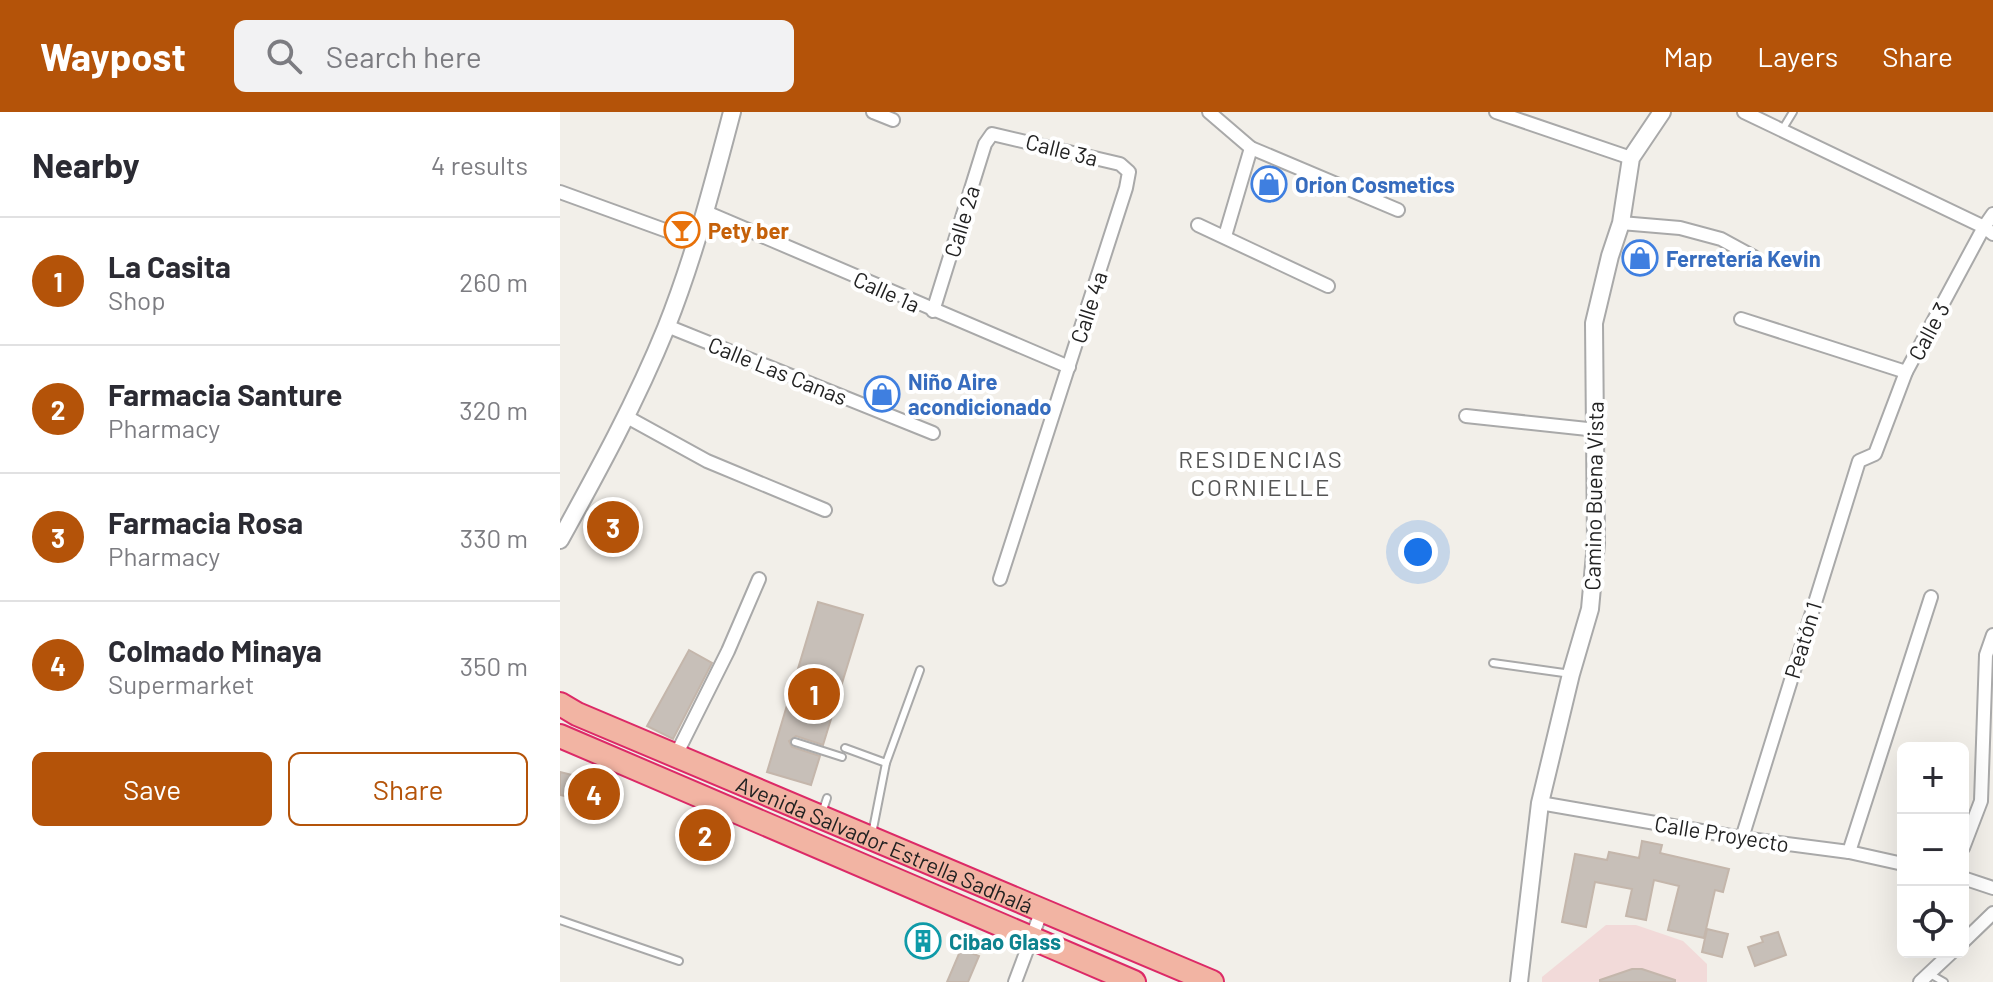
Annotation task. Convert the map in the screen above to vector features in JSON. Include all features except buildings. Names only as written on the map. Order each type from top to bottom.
[{"type":"highway","name":"Avenida Salvador Estrella Sadhalá","points":[[560,704],[676,755],[824,807],[872,838],[1212,982]]},
{"type":"highway","name":"Avenida Salvador Estrella Sadhalá","points":[[560,736],[1134,982]]},
{"type":"street","points":[[560,540],[627,417],[667,326],[706,212],[732,112]]},
{"type":"street","points":[[873,112],[893,120]]},
{"type":"street","points":[[1209,112],[1251,148],[1398,210]]},
{"type":"street","points":[[1496,112],[1631,158]]},
{"type":"street","name":"Camino Buena Vista","points":[[1519,982],[1540,803],[1590,609],[1596,543],[1594,323],[1621,223],[1631,158],[1662,112]]},
{"type":"street","points":[[1744,112],[1988,230]]},
{"type":"street","name":"Calle 3a","points":[[992,134],[1120,164],[1129,172]]},
{"type":"street","name":"Calle 2a","points":[[933,311],[985,144],[992,134]]},
{"type":"street","points":[[1225,236],[1251,148]]},
{"type":"street","name":"Calle 4a","points":[[1000,579],[1129,172]]},
{"type":"street","points":[[560,192],[695,241]]},
{"type":"street","name":"Calle 1a","points":[[706,212],[1069,367]]},
{"type":"street","name":"Calle 3","points":[[1875,454],[1906,372],[1988,230],[1993,214]]},
{"type":"street","points":[[1621,223],[1680,228],[1721,239],[1754,257]]},
{"type":"street","points":[[1198,225],[1328,286]]},
{"type":"street","points":[[1741,319],[1906,372]]},
{"type":"street","name":"Calle Las Canas","points":[[667,326],[933,433]]},
{"type":"street","points":[[1466,416],[1597,430]]},
{"type":"street","points":[[627,417],[707,461],[825,510]]},
{"type":"street","name":"Peatón 1","points":[[1742,838],[1859,461],[1875,454]]},
{"type":"street","points":[[676,755],[728,651],[759,579]]},
{"type":"street","points":[[1849,852],[1931,597]]},
{"type":"street","points":[[1969,832],[1981,801],[1986,655],[1993,635]]},
{"type":"street","name":"Calle Proyecto","points":[[1540,803],[1742,838],[1849,852],[1897,863]]},
{"type":"street","points":[[1969,880],[1993,888]]},
{"type":"street","points":[[1015,982],[1042,910]]},
{"type":"street","points":[[1969,936],[1993,913]]},
{"type":"street","points":[[1924,978],[1946,958]]},
{"type":"lane","points":[[1782,130],[1793,112]]},
{"type":"lane","points":[[1493,663],[1571,674]]},
{"type":"lane","points":[[872,838],[886,763],[920,670]]},
{"type":"lane","points":[[795,742],[842,757]]},
{"type":"lane","points":[[845,748],[886,763]]},
{"type":"lane","points":[[560,920],[679,961]]},
{"type":"lane","points":[[1924,978],[1944,982]]},
{"type":"shaded area","points":[[1606,925],[1636,925],[1683,941],[1707,964],[1707,982],[1542,982],[1542,977]]},
{"type":"place","name":"Orion Cosmetics","points":[[1269,184]]},
{"type":"place","name":"Pety ber","points":[[682,230]]},
{"type":"place","name":"Ferretería Kevin","points":[[1640,258]]},
{"type":"place","name":"Niño Aire acondicionado","points":[[882,394]]},
{"type":"place","name":"Farmacia Rosa","points":[[613,527]]},
{"type":"place","name":"La Casita","points":[[814,694]]},
{"type":"place","name":"Colmado Minaya","points":[[594,794]]},
{"type":"place","name":"Farmacia Santure","points":[[705,835]]},
{"type":"place","name":"Cibao Glass","points":[[923,941]]},
{"type":"district","name":"RESIDENCIAS CORNIELLE","points":[[1261,472]]}]
